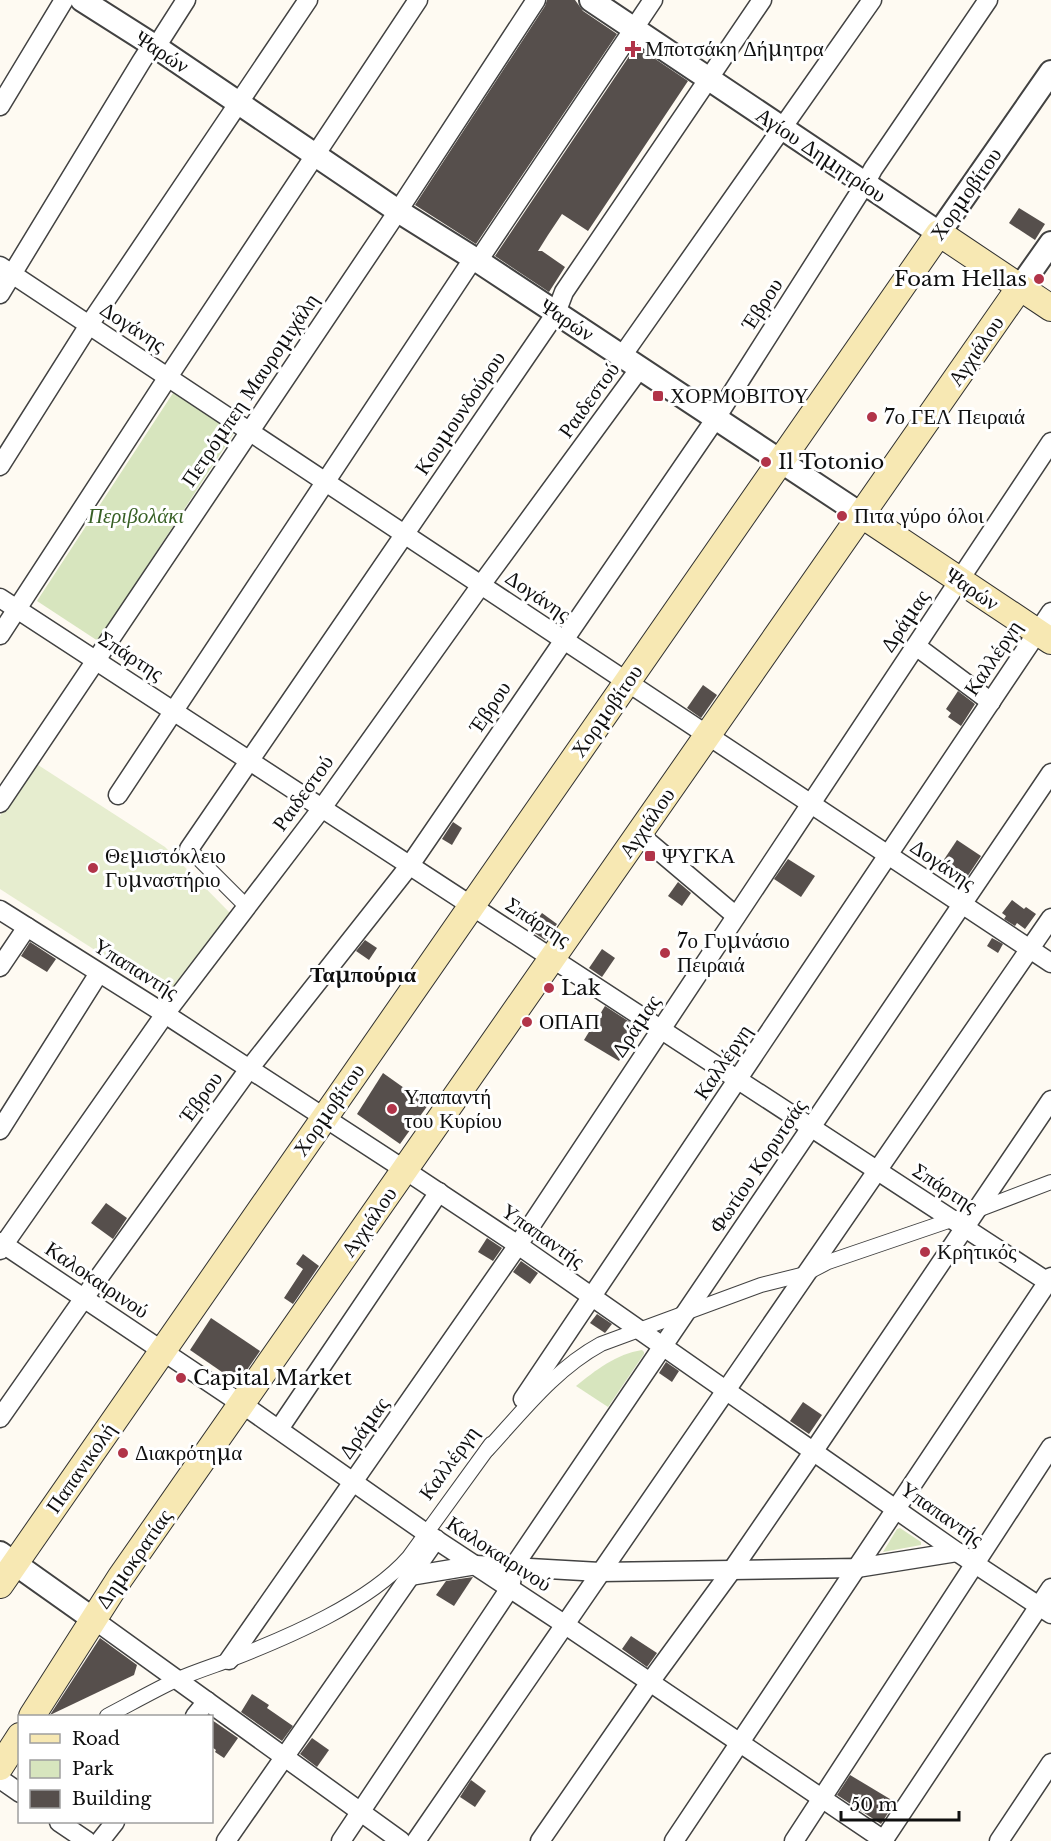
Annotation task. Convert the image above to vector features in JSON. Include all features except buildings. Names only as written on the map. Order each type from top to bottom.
[{"type":"main road","name":"Αγίου Δημητρίου","points":[[939,233],[1051,308]]},
{"type":"main road","name":"Χορμοβίτου","points":[[162,1351],[939,233]]},
{"type":"main road","name":"Αγχιάλου","points":[[242,1404],[1020,288]]},
{"type":"main road","name":"Ψαρών","points":[[861,515],[959,580],[1046,628]]},
{"type":"main road","name":"Παπανικολή","points":[[0,1586],[7,1558],[162,1351]]},
{"type":"main road","name":"Δημοκρατίας","points":[[33,1715],[93,1618],[242,1404]]},
{"type":"main road","points":[[0,1767],[18,1739]]},
{"type":"street","points":[[0,106],[64,0]]},
{"type":"street","name":"Ψαρών","points":[[82,0],[861,515]]},
{"type":"street","points":[[0,294],[6,270],[148,51],[156,47],[186,0]]},
{"type":"street","points":[[0,466],[89,325],[308,0]]},
{"type":"street","points":[[0,634],[418,0]]},
{"type":"street","name":"Πετρόμπεη Μαυρομιχάλη","points":[[0,803],[398,211],[536,0]]},
{"type":"street","name":"Αγίου Δημητρίου","points":[[591,0],[939,233]]},
{"type":"street","points":[[117,795],[475,260],[653,0]]},
{"type":"street","name":"Κουμουνδούρου","points":[[189,849],[556,313],[564,292],[762,0]]},
{"type":"street","name":"Ραιδεστού","points":[[1,1246],[165,1014],[322,808],[481,585],[631,362],[782,129],[872,0]]},
{"type":"street","name":"Έβρου","points":[[0,1418],[249,1069],[410,865],[716,418],[866,184],[873,169],[988,0]]},
{"type":"street","name":"Χορμοβίτου","points":[[939,233],[1051,72]]},
{"type":"street","name":"Αγχιάλου","points":[[1020,288],[1051,243]]},
{"type":"street","name":"Δογάνης","points":[[6,270],[1051,963]]},
{"type":"street","name":"Δράμας","points":[[229,1660],[518,1245],[1051,442]]},
{"type":"street","name":"Σπάρτης","points":[[0,598],[959,1224],[1050,1281]]},
{"type":"street","name":"Καλλέργη","points":[[109,1715],[177,1680],[267,1645],[361,1596],[399,1570],[431,1536],[991,702],[1046,628]]},
{"type":"street","points":[[916,646],[991,702]]},
{"type":"street","name":"Φωτίου Κορυτσάς","points":[[510,1588],[514,1566],[1051,773]]},
{"type":"street","points":[[639,834],[736,916]]},
{"type":"street","points":[[189,849],[246,906]]},
{"type":"street","name":"Υπαπαντής","points":[[0,910],[439,1192],[1045,1611]]},
{"type":"street","points":[[416,1841],[1051,918]]},
{"type":"street","points":[[0,967],[27,927]]},
{"type":"street","points":[[0,1130],[99,973]]},
{"type":"street","points":[[977,1210],[1051,1100]]},
{"type":"street","points":[[540,1841],[813,1452],[959,1224],[977,1210],[1051,1182]]},
{"type":"street","points":[[279,1429],[439,1192]]},
{"type":"street","points":[[487,1450],[566,1367],[582,1354],[601,1344],[761,1285],[806,1274],[828,1262],[959,1224]]},
{"type":"street","name":"Καλοκαιρινού","points":[[1,1246],[84,1298],[242,1404],[431,1536],[884,1841]]},
{"type":"street","points":[[674,1841],[1050,1281]]},
{"type":"street","points":[[794,1841],[1051,1447]]},
{"type":"street","points":[[226,1841],[410,1576],[431,1536]]},
{"type":"street","points":[[410,1576],[476,1565],[600,1572],[857,1568],[957,1552]]},
{"type":"street","points":[[7,1558],[401,1841]]},
{"type":"street","points":[[341,1841],[510,1588]]},
{"type":"street","points":[[884,1841],[1045,1611],[1051,1588]]},
{"type":"street","points":[[196,1715],[207,1701]]},
{"type":"street","points":[[0,1773],[18,1763]]},
{"type":"street","points":[[999,1841],[1051,1763]]},
{"type":"street","points":[[0,1779],[18,1792]]},
{"type":"street","points":[[62,1823],[87,1841]]},
{"type":"street","points":[[100,1841],[114,1823]]},
{"type":"green space","name":"Περιβολάκι","points":[[175,390],[236,430],[98,641],[37,601]]},
{"type":"green space","name":"Θεμιστόκλειο Γυμναστήριο","points":[[35,763],[165,847],[230,913],[168,997],[0,889],[0,816]]},
{"type":"green space","points":[[642,1350],[644,1354],[608,1407],[576,1386],[615,1359]]},
{"type":"green space","points":[[900,1528],[921,1542],[921,1545],[883,1552],[897,1529]]},
{"type":"place","name":"Μποτσάκη Δήμητρα","points":[[633,49]]},
{"type":"place","name":"Foam Hellas","points":[[1039,279]]},
{"type":"place","name":"ΧΟΡΜΟΒΙΤΟΥ","points":[[658,396]]},
{"type":"place","name":"7ο ΓΕΛ Πειραιά","points":[[872,417]]},
{"type":"place","name":"Il Totonio","points":[[766,462]]},
{"type":"place","name":"Πιτα γύρο όλοι","points":[[842,516]]},
{"type":"place","name":"ΨΥΓΚΑ","points":[[650,856]]},
{"type":"place","name":"Θεμιστόκλειο Γυμναστήριο","points":[[93,868]]},
{"type":"place","name":"7ο Γυμνάσιο Πειραιά","points":[[665,953]]},
{"type":"place","name":"Lak","points":[[549,988]]},
{"type":"place","name":"ΟΠΑΠ","points":[[527,1022]]},
{"type":"place","name":"Υπαπαντή του Κυρίου","points":[[392,1109]]},
{"type":"place","name":"Κρητικός","points":[[925,1252]]},
{"type":"place","name":"Capital Market","points":[[181,1378]]},
{"type":"place","name":"Διακρότημα","points":[[123,1453]]},
{"type":"district","name":"Ταμπούρια","points":[[363,974]]}]
